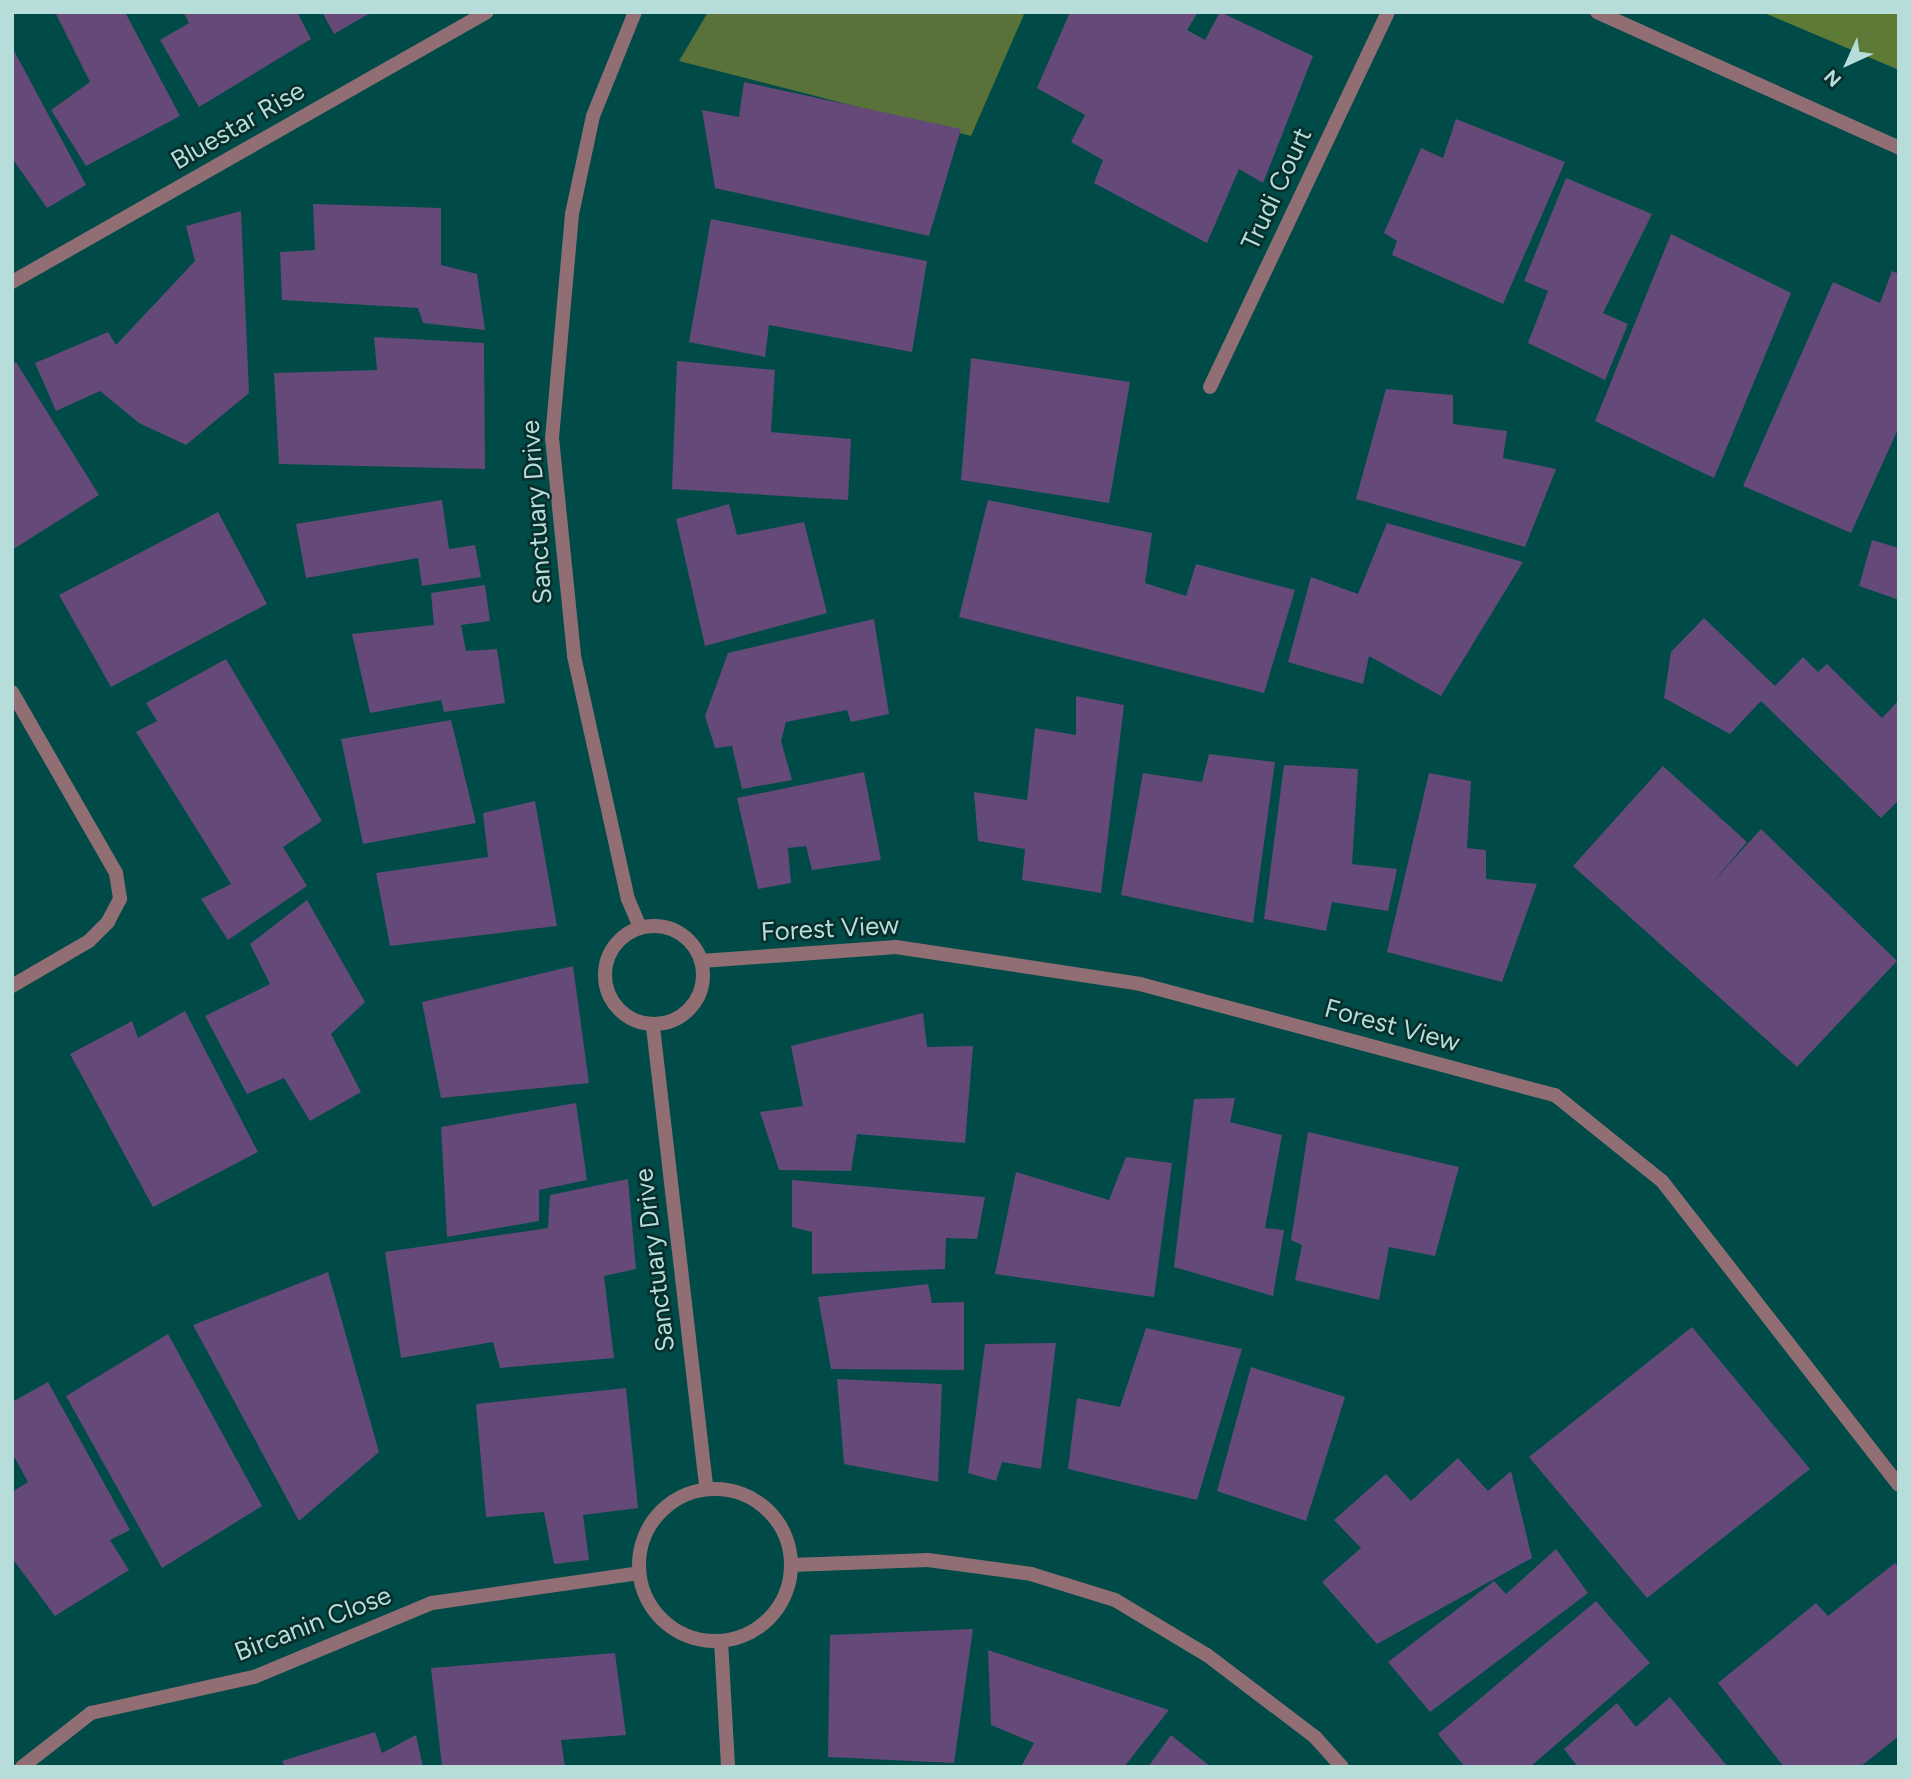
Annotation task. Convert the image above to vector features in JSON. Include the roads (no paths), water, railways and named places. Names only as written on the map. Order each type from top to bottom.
[{"type":"street","name":"Bluestar Rise","points":[[12,282],[487,12]]},
{"type":"street","name":"Sanctuary Drive","points":[[635,12],[593,116],[572,214],[552,438],[573,656],[628,899],[640,927]]},
{"type":"street","name":"Trudi Court","points":[[1210,387],[1388,12]]},
{"type":"street","points":[[1597,12],[1899,148]]},
{"type":"street","points":[[12,692],[116,873],[120,899],[108,922],[89,942],[12,986]]},
{"type":"street","points":[[657,926],[676,932],[690,942],[701,961],[703,978],[690,1009],[653,1027],[619,1010],[605,980],[613,947],[640,927],[657,926]]},
{"type":"street","name":"Forest View","points":[[701,961],[896,947],[1140,984],[1555,1096],[1662,1181],[1899,1485]]},
{"type":"street","name":"Sanctuary Drive","points":[[653,1027],[706,1488]]},
{"type":"street","points":[[706,1488],[733,1489],[776,1518],[789,1542],[792,1565],[788,1591],[774,1615],[754,1631],[721,1641],[694,1638],[670,1626],[652,1607],[639,1573],[640,1546],[652,1521],[670,1502],[706,1488]]},
{"type":"street","points":[[792,1565],[929,1560],[1031,1574],[1115,1600],[1207,1655],[1315,1737],[1342,1767]]},
{"type":"street","name":"Bircanin Close","points":[[22,1767],[91,1713],[254,1677],[432,1603],[639,1573]]},
{"type":"street","points":[[721,1641],[728,1767]]}]
